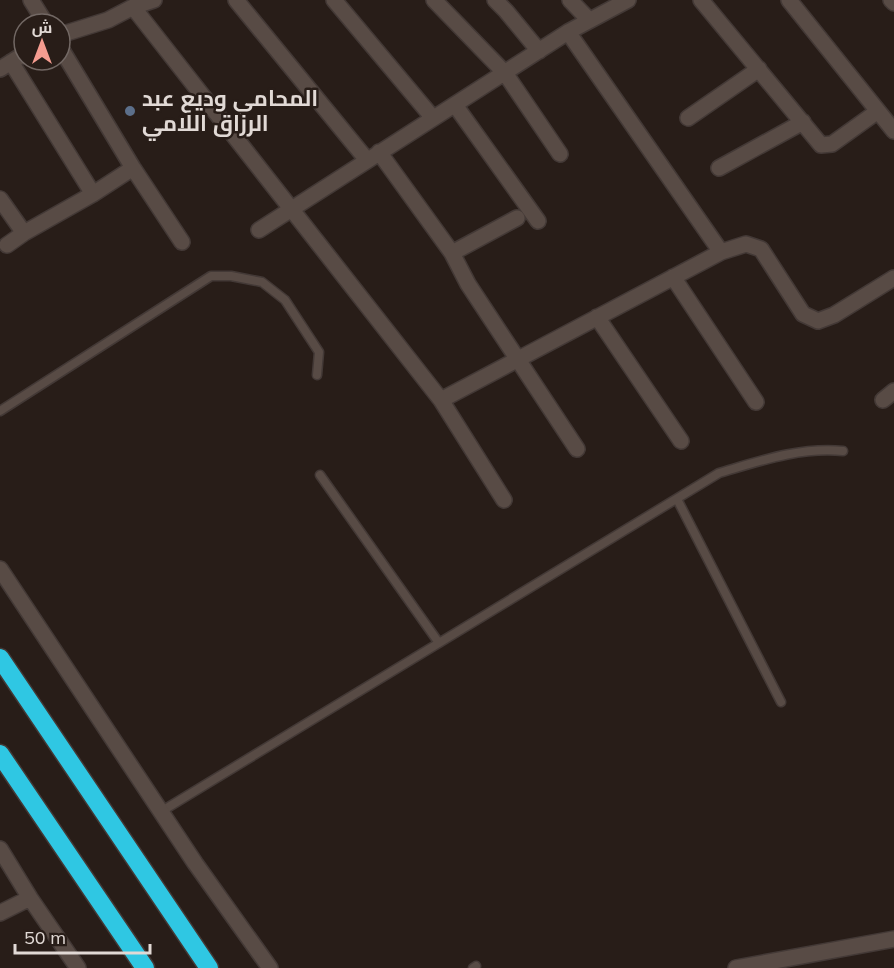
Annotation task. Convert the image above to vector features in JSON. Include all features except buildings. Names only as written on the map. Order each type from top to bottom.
[{"type":"highway","points":[[0,658],[209,968]]},
{"type":"highway","points":[[0,754],[145,968]]},
{"type":"street","points":[[72,31],[108,20],[133,7],[154,0]]},
{"type":"street","points":[[236,0],[373,156],[452,253],[468,284],[577,449]]},
{"type":"street","points":[[334,0],[433,118]]},
{"type":"street","points":[[434,0],[505,73],[560,154]]},
{"type":"street","points":[[495,0],[539,51]]},
{"type":"street","points":[[570,0],[589,20]]},
{"type":"street","points":[[259,230],[568,32],[628,0]]},
{"type":"street","points":[[701,0],[820,145],[832,144],[878,111]]},
{"type":"street","points":[[789,0],[894,131]]},
{"type":"street","points":[[133,7],[441,400],[504,500]]},
{"type":"street","points":[[568,32],[721,252]]},
{"type":"street","points":[[72,67],[133,168],[182,242]]},
{"type":"street","points":[[688,118],[759,69]]},
{"type":"street","points":[[18,72],[93,194]]},
{"type":"street","points":[[455,105],[538,220]]},
{"type":"street","points":[[719,168],[803,122]]},
{"type":"street","points":[[7,245],[133,168]]},
{"type":"street","points":[[0,199],[24,233]]},
{"type":"street","points":[[452,253],[517,218]]},
{"type":"street","points":[[441,400],[721,252],[747,244],[761,249],[803,314],[818,321],[834,315],[894,278]]},
{"type":"street","points":[[673,277],[756,402]]},
{"type":"street","points":[[597,318],[681,441]]},
{"type":"street","points":[[0,569],[202,872],[270,968]]},
{"type":"street","points":[[0,849],[78,968]]},
{"type":"street","points":[[0,913],[30,898]]},
{"type":"street","points":[[736,968],[894,939]]},
{"type":"lane","points":[[0,411],[211,276],[231,276],[262,282],[285,300],[319,352],[317,375]]},
{"type":"lane","points":[[162,810],[719,473],[783,454],[822,449],[843,451]]},
{"type":"lane","points":[[320,475],[439,643]]},
{"type":"lane","points":[[677,499],[781,702]]},
{"type":"place","name":"المحامي وديع عبد الرزاق اللامي","points":[[130,111]]}]
